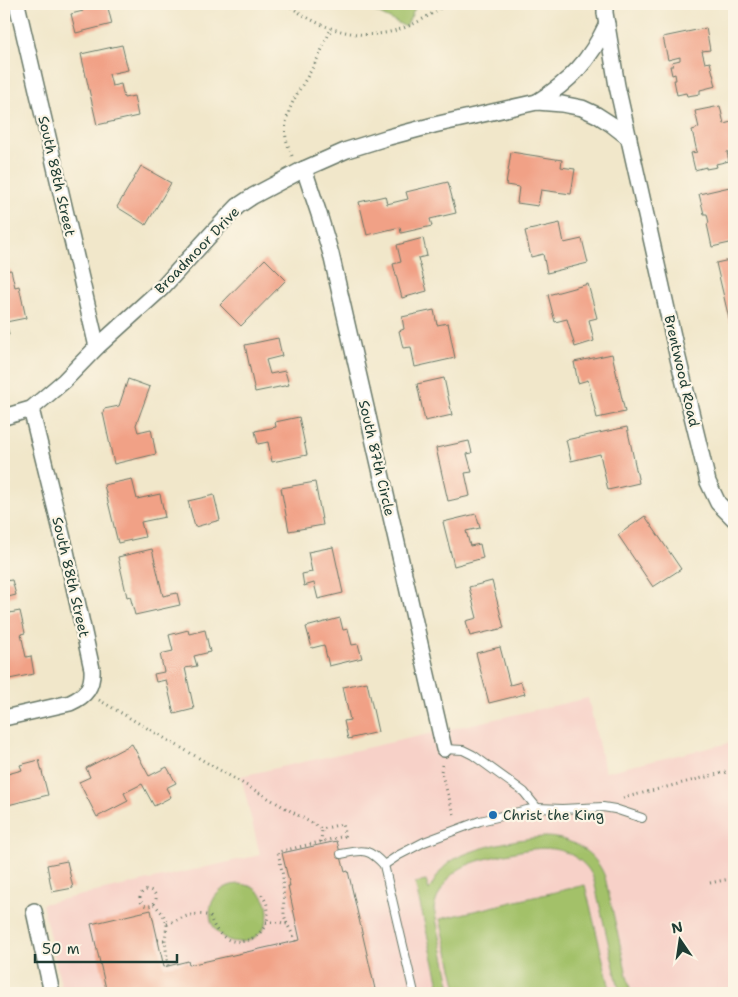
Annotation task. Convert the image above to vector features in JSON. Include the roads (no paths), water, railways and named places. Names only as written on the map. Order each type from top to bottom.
[{"type":"street","name":"South 88th Street","points":[[17,4],[97,347]]},
{"type":"street","points":[[605,4],[617,86],[629,138]]},
{"type":"street","name":"Broadmoor Drive","points":[[537,102],[555,91],[571,77],[598,43],[607,24]]},
{"type":"street","name":"Broadmoor Drive","points":[[4,417],[31,409],[64,381],[97,347],[162,288],[238,206],[304,169],[347,150],[389,137],[537,102],[582,108],[604,119],[629,138]]},
{"type":"street","name":"Brentwood Road","points":[[629,138],[677,354],[708,482],[718,503],[734,519]]},
{"type":"street","name":"South 87th Circle","points":[[304,169],[331,254],[444,749]]},
{"type":"street","name":"South 88th Street","points":[[4,718],[77,700],[84,695],[92,681],[92,669],[66,550],[31,409]]},
{"type":"street","points":[[34,911],[52,993]]},
{"type":"lane","points":[[444,749],[463,750],[473,756],[524,792],[538,808]]},
{"type":"lane","points":[[384,865],[424,842],[459,829],[494,817],[538,808],[603,806],[642,818]]},
{"type":"lane","points":[[345,853],[366,851],[373,854],[384,865],[414,993]]},
{"type":"place","name":"Christ the King","points":[[493,815]]}]
